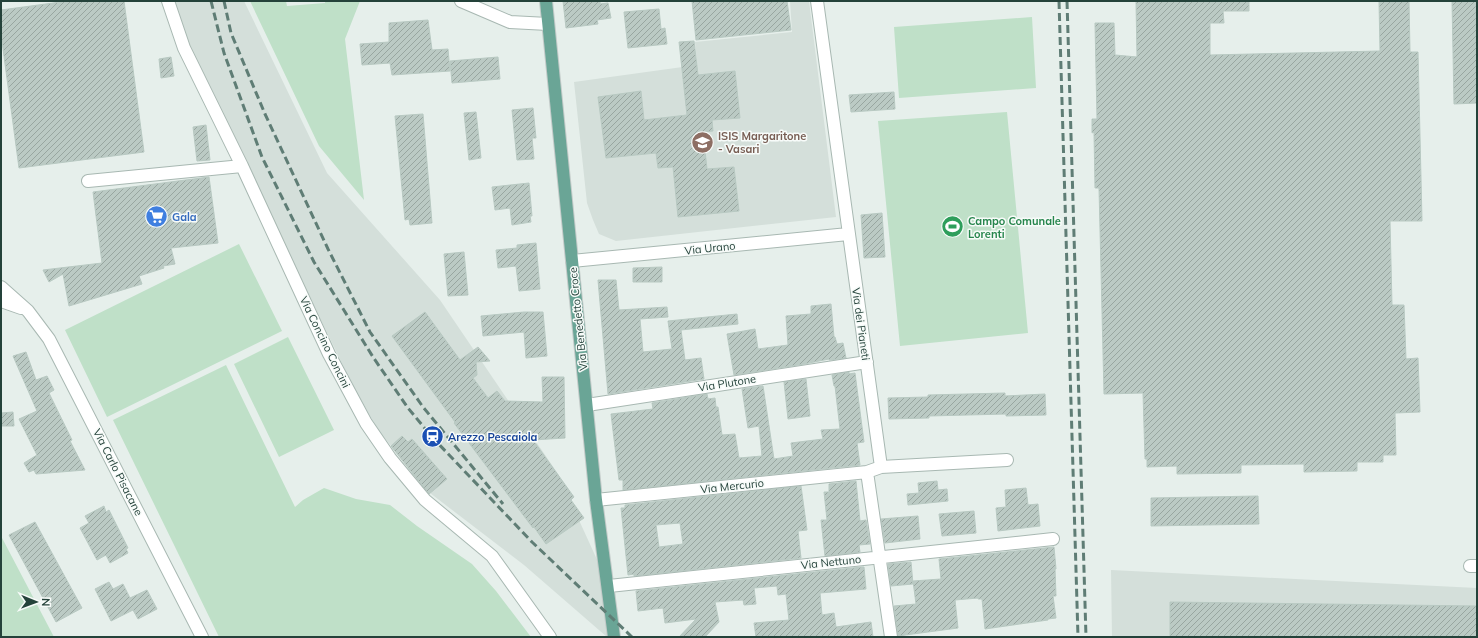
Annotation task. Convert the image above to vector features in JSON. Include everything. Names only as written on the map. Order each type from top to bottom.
[{"type":"main road","name":"Via Benedetto Croce","points":[[546,1],[596,500],[609,586],[614,637]]},
{"type":"street","name":"Via Concino Concini","points":[[168,1],[184,48],[242,166],[329,354],[366,423],[390,458],[425,500],[492,556],[550,637]]},
{"type":"street","points":[[461,1],[510,22],[548,24]]},
{"type":"street","name":"Via dei Pianeti","points":[[817,1],[881,468]]},
{"type":"street","points":[[88,181],[242,166]]},
{"type":"street","name":"Via Urano","points":[[572,261],[848,234]]},
{"type":"street","name":"Via Carlo Pisacane","points":[[1,287],[28,311],[49,339],[202,637]]},
{"type":"street","points":[[1,301],[28,311]]},
{"type":"street","name":"Via Plutone","points":[[586,405],[867,362]]},
{"type":"street","points":[[891,637],[867,472],[881,468],[1007,460]]},
{"type":"street","name":"Via Mercurio","points":[[596,500],[867,472]]},
{"type":"street","name":"Via Nettuno","points":[[609,586],[1053,540]]},
{"type":"shaded area","points":[[173,1],[244,1],[327,173],[440,300],[558,474],[609,586],[614,637],[607,637],[524,565],[430,493],[378,430],[351,382],[188,46]]},
{"type":"shaded area","name":"ISIS Margaritone - Vasari","points":[[790,1],[809,1],[836,217],[616,241],[599,234],[587,203],[574,82],[697,65],[695,42],[792,32]]},
{"type":"shaded area","points":[[1111,570],[1477,588],[1477,637],[1112,637]]},
{"type":"green space","points":[[250,1],[286,1],[287,6],[325,3],[325,1],[360,1],[345,39],[364,200],[319,146]]},
{"type":"green space","points":[[1032,17],[1036,88],[899,98],[894,27]]},
{"type":"green space","name":"Campo Comunale Lorenti","points":[[1007,112],[1028,333],[900,346],[878,121]]},
{"type":"green space","points":[[239,244],[282,331],[107,417],[65,330]]},
{"type":"green space","points":[[288,337],[334,430],[279,457],[234,364]]},
{"type":"green space","points":[[226,365],[295,507],[303,500],[324,488],[356,499],[390,505],[417,526],[472,564],[496,591],[531,637],[219,637],[113,420]]},
{"type":"green space","points":[[1,536],[54,637],[1,637]]},
{"type":"building","points":[[68,1],[124,1],[144,152],[19,168],[1,34],[1,10]]},
{"type":"building","points":[[563,1],[600,1],[600,4],[608,3],[611,18],[597,20],[598,24],[566,28]]},
{"type":"building","points":[[692,1],[787,1],[791,30],[696,40]]},
{"type":"building","points":[[1136,1],[1249,1],[1249,11],[1223,11],[1224,23],[1210,23],[1210,55],[1380,51],[1379,1],[1409,1],[1410,52],[1418,52],[1422,221],[1390,221],[1392,305],[1404,305],[1406,359],[1418,358],[1420,412],[1395,413],[1396,455],[1383,455],[1383,462],[1357,462],[1357,471],[1304,472],[1304,464],[1241,465],[1241,473],[1177,474],[1177,466],[1147,467],[1147,459],[1145,459],[1143,393],[1104,394],[1099,188],[1095,188],[1094,132],[1092,133],[1092,119],[1097,119],[1095,23],[1114,23],[1115,55],[1137,57]]},
{"type":"building","points":[[1452,1],[1476,1],[1477,103],[1454,104]]},
{"type":"building","points":[[659,9],[661,29],[665,28],[667,44],[628,48],[624,12]]},
{"type":"building","points":[[428,20],[432,50],[448,49],[450,71],[392,75],[390,63],[362,65],[360,44],[389,42],[389,23]]},
{"type":"building","points":[[694,41],[698,75],[735,71],[740,118],[712,120],[713,131],[703,132],[707,169],[734,167],[739,211],[678,217],[673,167],[658,168],[656,153],[606,158],[598,97],[641,91],[644,120],[687,115],[679,42]]},
{"type":"building","points":[[171,57],[174,76],[161,78],[159,59]]},
{"type":"building","points":[[498,57],[500,79],[452,83],[450,61]]},
{"type":"building","points":[[894,92],[895,109],[851,112],[849,95]]},
{"type":"building","points":[[533,108],[536,138],[532,138],[534,159],[517,160],[512,110]]},
{"type":"building","points":[[476,112],[481,158],[469,160],[464,113]]},
{"type":"building","points":[[423,114],[432,223],[410,225],[409,219],[405,220],[395,116]]},
{"type":"building","points":[[206,125],[210,160],[197,161],[193,127]]},
{"type":"building","name":"Gala","points":[[209,177],[218,243],[171,248],[175,264],[163,266],[164,268],[139,276],[142,284],[69,306],[63,274],[49,282],[43,270],[102,263],[93,192]]},
{"type":"building","points":[[529,183],[532,216],[530,216],[531,222],[512,225],[510,208],[495,210],[492,187]]},
{"type":"building","points":[[882,213],[885,257],[864,258],[861,215]]},
{"type":"building","points":[[536,243],[540,289],[519,291],[516,266],[498,268],[496,250],[517,248],[517,245]]},
{"type":"building","points":[[464,252],[468,295],[448,296],[444,254]]},
{"type":"building","points":[[662,267],[662,282],[633,282],[633,268]]},
{"type":"building","points":[[598,280],[616,280],[619,310],[667,307],[668,317],[640,319],[643,352],[672,349],[668,321],[737,314],[738,324],[681,330],[685,360],[701,358],[704,379],[608,394]]},
{"type":"building","points":[[831,304],[834,337],[837,344],[843,343],[846,358],[829,359],[734,375],[727,334],[755,329],[758,349],[788,345],[786,316],[811,314],[811,306]]},
{"type":"building","points":[[425,312],[460,360],[478,347],[490,361],[476,362],[477,375],[473,378],[488,398],[497,391],[505,401],[543,402],[542,377],[564,377],[565,438],[533,440],[574,497],[571,500],[584,518],[546,544],[454,423],[455,422],[392,336]]},
{"type":"building","points":[[524,312],[543,312],[547,356],[526,358],[524,332],[483,336],[481,316]]},
{"type":"building","points":[[26,352],[36,380],[47,376],[54,390],[49,393],[72,440],[70,441],[85,470],[36,474],[34,470],[29,472],[24,463],[37,455],[19,419],[37,411],[13,356]]},
{"type":"building","points":[[849,372],[849,374],[855,373],[864,442],[857,443],[860,465],[623,490],[623,480],[619,480],[611,414],[653,409],[652,403],[707,394],[708,399],[715,398],[716,407],[718,407],[722,435],[735,434],[739,458],[762,456],[759,426],[748,428],[742,389],[763,386],[774,459],[793,456],[791,443],[823,439],[821,430],[840,429],[835,386],[832,375]]},
{"type":"building","points":[[806,379],[810,416],[788,419],[784,382]]},
{"type":"building","points":[[1005,393],[1005,396],[1045,394],[1046,415],[1006,416],[1006,414],[929,416],[929,418],[889,419],[888,398],[928,397],[928,395]]},
{"type":"building","points":[[13,412],[14,426],[1,426],[1,413]]},
{"type":"building","points":[[402,436],[408,442],[412,439],[447,479],[429,494],[391,446]]},
{"type":"building","points":[[856,481],[860,521],[866,520],[870,544],[859,545],[860,552],[825,556],[821,520],[827,520],[824,492],[829,492],[829,484]]},
{"type":"building","points":[[937,481],[938,490],[947,489],[948,501],[908,505],[907,494],[919,493],[918,483]]},
{"type":"building","points":[[801,486],[807,530],[798,531],[801,558],[634,576],[634,574],[628,575],[621,508],[625,508],[625,505]],"holes":[[[680,523],[683,544],[659,547],[656,525]]]},
{"type":"building","points":[[1026,488],[1028,505],[1038,504],[1040,526],[998,531],[996,508],[1006,507],[1005,490]]},
{"type":"building","points":[[1258,496],[1259,524],[1151,526],[1151,498]]},
{"type":"building","points":[[104,506],[106,512],[109,510],[128,548],[126,549],[128,553],[110,563],[106,555],[97,560],[80,528],[89,523],[85,516]]},
{"type":"building","points":[[974,511],[976,533],[942,536],[939,514]]},
{"type":"building","points":[[918,516],[920,539],[885,543],[881,519]]},
{"type":"building","points":[[35,522],[82,608],[56,622],[9,535]]},
{"type":"building","points":[[1054,547],[1056,596],[1053,596],[1056,618],[985,629],[982,599],[955,600],[958,628],[898,636],[894,606],[916,604],[913,581],[941,579],[939,559]]},
{"type":"building","points":[[911,562],[913,584],[891,586],[888,564]]},
{"type":"building","points":[[864,567],[866,589],[820,593],[822,615],[834,613],[836,627],[871,622],[873,637],[756,637],[754,623],[789,620],[786,594],[778,595],[777,586],[754,588],[756,604],[744,605],[743,600],[715,602],[719,622],[705,637],[679,637],[696,619],[665,623],[663,608],[638,611],[636,591]]},
{"type":"building","points":[[109,582],[113,589],[123,584],[130,598],[147,590],[157,609],[138,619],[133,610],[111,621],[95,589]]},
{"type":"building","points":[[1170,602],[1477,606],[1477,637],[1170,637]]},
{"type":"railway","points":[[211,1],[224,53],[262,157],[314,262],[373,357],[408,408],[432,437],[532,542],[632,637]]},
{"type":"railway","points":[[224,1],[231,33],[265,114],[328,249],[370,332],[423,407],[503,504]]},
{"type":"railway","points":[[1059,1],[1078,637]]},
{"type":"railway","points":[[1067,1],[1086,637]]},
{"type":"place","name":"ISIS Margaritone - Vasari","points":[[703,142]]},
{"type":"place","name":"Gala","points":[[156,217]]},
{"type":"place","name":"Campo Comunale Lorenti","points":[[953,227]]},
{"type":"place","name":"Arezzo Pescaiola","points":[[432,437]]}]
